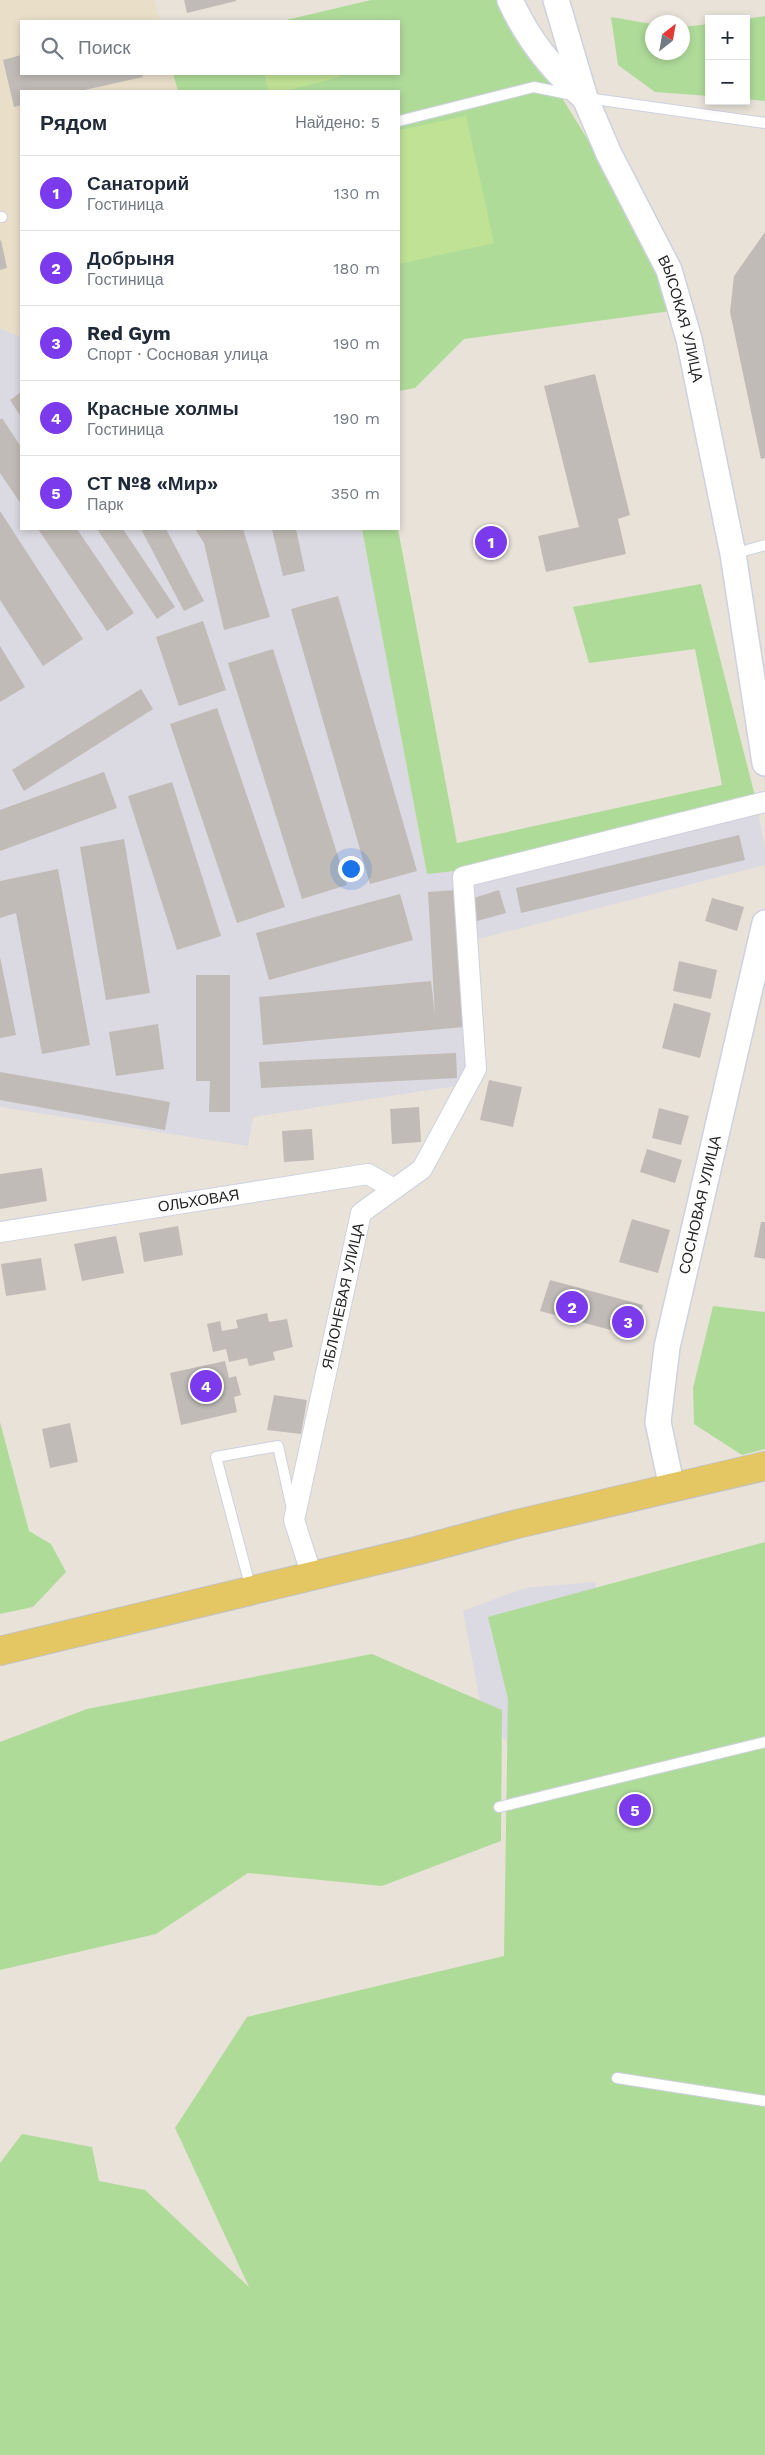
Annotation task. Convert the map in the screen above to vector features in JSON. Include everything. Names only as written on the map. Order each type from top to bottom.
[{"type":"main road","points":[[0,1651],[251,1589],[312,1576],[517,1524],[765,1466]]},
{"type":"street","points":[[510,0],[520,23],[537,49],[559,76],[585,98]]},
{"type":"street","name":"ВЫСОКАЯ УЛИЦА","points":[[556,0],[585,98],[609,154],[669,270],[689,339],[705,408],[734,554]]},
{"type":"street","points":[[734,554],[765,763]]},
{"type":"street","name":"ЯБЛОНЕВАЯ УЛИЦА","points":[[294,1520],[361,1213],[422,1169],[476,1069],[463,877],[765,802]]},
{"type":"street","name":"СОСНОВАЯ УЛИЦА","points":[[672,1488],[658,1422],[667,1347],[765,923]]},
{"type":"street","name":"ОЛЬХОВАЯ","points":[[0,1232],[368,1174],[394,1189]]},
{"type":"street","points":[[294,1520],[312,1576]]},
{"type":"lane","points":[[400,121],[534,87],[585,98],[765,123]]},
{"type":"lane","points":[[734,554],[765,545]]},
{"type":"lane","points":[[251,1589],[216,1457],[278,1446],[294,1520]]},
{"type":"lane","points":[[499,1807],[765,1742]]},
{"type":"lane","points":[[617,2078],[765,2101]]},
{"type":"shaded area","points":[[0,0],[154,0],[160,20],[20,20],[20,75],[173,75],[178,90],[20,90],[20,337],[0,328]]},
{"type":"shaded area","points":[[0,328],[20,337],[20,530],[362,530],[427,874],[756,800],[765,850],[765,865],[463,943],[467,1073],[456,1086],[253,1117],[248,1146],[0,1107]]},
{"type":"shaded area","points":[[595,1582],[627,1765],[510,1747],[481,1706],[463,1611],[525,1588]]},
{"type":"green space","points":[[371,0],[502,0],[648,238],[671,311],[464,339],[415,388],[400,391],[400,90],[178,90],[173,75],[400,75],[400,20],[286,20]]},
{"type":"green space","points":[[765,16],[765,101],[750,99],[750,18]]},
{"type":"green space","points":[[611,17],[645,23],[645,60],[690,60],[690,26],[705,24],[705,96],[655,92],[618,65]]},
{"type":"green space","points":[[264,75],[339,75],[340,77],[289,90],[269,90]]},
{"type":"green space","points":[[466,116],[494,243],[400,264],[400,130]]},
{"type":"green space","points":[[362,530],[398,530],[457,843],[722,785],[695,649],[589,663],[573,607],[701,584],[756,800],[463,870],[427,874]]},
{"type":"green space","points":[[713,1306],[765,1312],[765,1449],[742,1455],[694,1424],[693,1388]]},
{"type":"green space","points":[[0,1422],[29,1531],[51,1544],[66,1572],[33,1607],[0,1614]]},
{"type":"green space","points":[[765,1542],[765,2455],[0,2455],[0,2163],[22,2134],[92,2147],[99,2181],[145,2190],[249,2287],[175,2128],[247,2017],[504,1956],[508,1699],[488,1617]]},
{"type":"green space","points":[[372,1654],[502,1710],[501,1841],[382,1886],[248,1873],[156,1934],[0,1970],[0,1742],[87,1709]]},
{"type":"building","points":[[184,0],[236,0],[236,1],[187,13]]},
{"type":"building","points":[[20,55],[20,75],[142,75],[143,77],[84,90],[20,90],[20,105],[14,107],[3,60]]},
{"type":"building","points":[[765,232],[765,458],[761,459],[730,312],[734,276]]},
{"type":"building","points":[[0,241],[7,268],[0,270]]},
{"type":"building","points":[[595,374],[630,515],[618,519],[626,554],[546,572],[538,536],[579,527],[544,386]]},
{"type":"building","points":[[20,393],[20,415],[10,400]]},
{"type":"building","points":[[2,418],[20,445],[20,503],[0,473],[0,420]]},
{"type":"building","points":[[0,511],[83,639],[43,666],[0,600]]},
{"type":"building","points":[[39,530],[78,530],[134,613],[107,631]]},
{"type":"building","points":[[98,530],[124,530],[175,607],[157,619]]},
{"type":"building","points":[[142,530],[167,530],[204,601],[184,611]]},
{"type":"building","points":[[196,530],[243,530],[270,617],[224,630],[204,543]]},
{"type":"building","points":[[272,530],[296,530],[305,571],[283,576]]},
{"type":"building","points":[[338,596],[417,871],[370,884],[291,609]]},
{"type":"building","points":[[203,621],[226,690],[179,706],[156,637]]},
{"type":"building","points":[[0,646],[25,687],[0,702]]},
{"type":"building","points":[[273,649],[347,885],[302,899],[228,663]]},
{"type":"building","points":[[141,689],[153,709],[24,791],[12,770]]},
{"type":"building","points":[[217,708],[285,907],[237,923],[170,724]]},
{"type":"building","points":[[104,772],[117,808],[0,851],[0,810]]},
{"type":"building","points":[[172,782],[221,936],[177,950],[128,796]]},
{"type":"building","points":[[739,835],[745,860],[521,913],[516,888]]},
{"type":"building","points":[[124,839],[150,993],[106,1000],[80,847]]},
{"type":"building","points":[[58,869],[90,1045],[42,1054],[16,913],[0,918],[0,881]]},
{"type":"building","points":[[456,890],[464,1027],[263,1045],[259,997],[431,981],[435,1016],[428,892]]},
{"type":"building","points":[[499,890],[506,913],[477,921],[471,899]]},
{"type":"building","points":[[400,894],[413,940],[269,980],[256,933]]},
{"type":"building","points":[[712,898],[744,907],[737,931],[705,921]]},
{"type":"building","points":[[0,957],[16,1035],[0,1038]]},
{"type":"building","points":[[679,961],[717,970],[711,999],[673,991]]},
{"type":"building","points":[[196,975],[230,975],[230,1112],[209,1112],[210,1081],[196,1081]]},
{"type":"building","points":[[674,1003],[711,1013],[700,1058],[662,1048]]},
{"type":"building","points":[[158,1024],[164,1069],[116,1076],[109,1032]]},
{"type":"building","points":[[456,1053],[457,1078],[261,1088],[259,1062]]},
{"type":"building","points":[[0,1072],[170,1102],[165,1130],[0,1100]]},
{"type":"building","points":[[489,1080],[522,1087],[513,1127],[480,1120]]},
{"type":"building","points":[[419,1107],[421,1142],[392,1144],[390,1109]]},
{"type":"building","points":[[659,1108],[689,1116],[681,1145],[652,1138]]},
{"type":"building","points":[[312,1129],[314,1160],[284,1162],[282,1131]]},
{"type":"building","points":[[647,1149],[682,1160],[675,1183],[640,1172]]},
{"type":"building","points":[[42,1168],[47,1201],[0,1209],[0,1174]]},
{"type":"building","points":[[632,1219],[670,1230],[658,1273],[619,1262]]},
{"type":"building","points":[[761,1222],[765,1222],[765,1259],[754,1257]]},
{"type":"building","points":[[178,1226],[183,1255],[144,1262],[139,1233]]},
{"type":"building","points":[[116,1236],[124,1273],[82,1281],[74,1244]]},
{"type":"building","points":[[41,1258],[46,1290],[6,1296],[1,1264]]},
{"type":"building","points":[[550,1280],[643,1305],[633,1336],[540,1311]]},
{"type":"building","points":[[267,1313],[269,1322],[287,1319],[293,1347],[273,1352],[275,1360],[249,1366],[247,1358],[229,1362],[226,1349],[213,1352],[207,1324],[220,1321],[222,1331],[238,1328],[236,1320]]},
{"type":"building","points":[[225,1361],[229,1378],[236,1376],[241,1395],[234,1397],[237,1412],[181,1425],[170,1373]]},
{"type":"building","points":[[274,1395],[307,1400],[301,1434],[267,1430]]},
{"type":"building","points":[[70,1423],[78,1462],[50,1468],[42,1429]]},
{"type":"place","name":"Санаторий","points":[[491,542]]},
{"type":"place","name":"Добрыня","points":[[572,1307]]},
{"type":"place","name":"Red Gym","points":[[628,1322]]},
{"type":"place","name":"Красные холмы","points":[[206,1386]]},
{"type":"place","name":"СТ №8 «Мир»","points":[[635,1810]]}]
